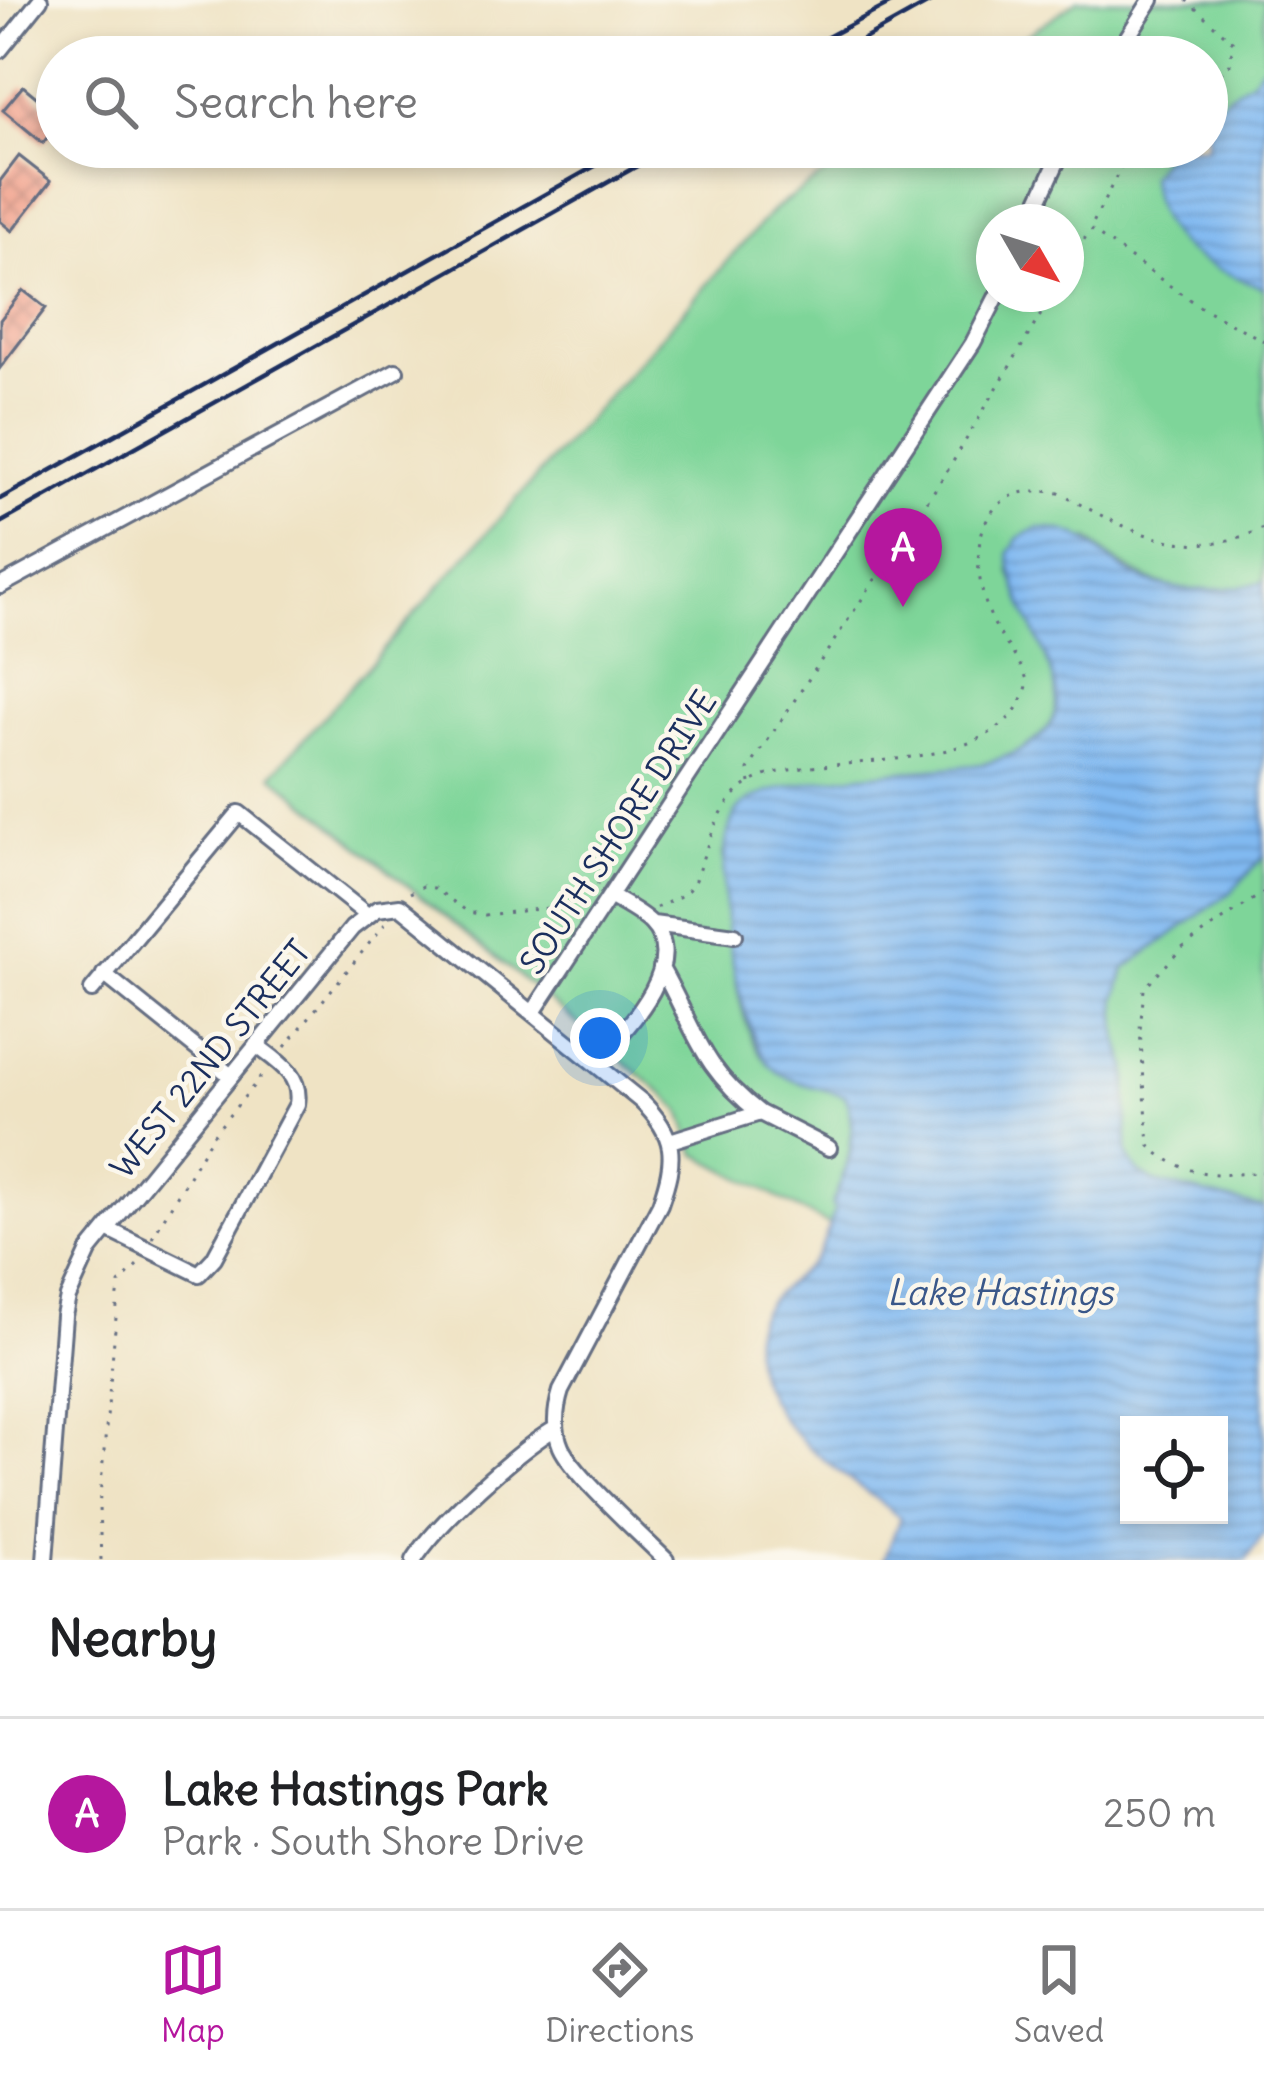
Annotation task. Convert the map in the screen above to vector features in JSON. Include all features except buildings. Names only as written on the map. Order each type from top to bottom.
[{"type":"street","points":[[0,50],[40,0]]},
{"type":"street","points":[[1128,36],[1151,0]]},
{"type":"street","points":[[1037,204],[1054,168]]},
{"type":"street","name":"SOUTH SHORE DRIVE","points":[[670,1141],[656,1115],[534,1011],[974,344],[989,312]]},
{"type":"street","points":[[0,586],[396,371]]},
{"type":"street","points":[[92,990],[239,814],[361,919],[400,906],[534,1011]]},
{"type":"street","points":[[610,896],[647,920],[660,937],[661,968],[706,1061],[730,1090],[760,1113],[829,1148]]},
{"type":"street","name":"WEST 22ND STREET","points":[[45,1560],[64,1316],[89,1251],[361,919]]},
{"type":"street","points":[[647,920],[735,935]]},
{"type":"street","points":[[595,1063],[643,1008],[661,968]]},
{"type":"street","points":[[104,974],[231,1076]]},
{"type":"street","points":[[107,1229],[199,1274],[214,1258],[297,1104],[296,1080],[256,1046]]},
{"type":"street","points":[[666,1560],[568,1458],[555,1411],[561,1391],[660,1204],[672,1171],[670,1141],[760,1113]]},
{"type":"street","points":[[414,1560],[527,1445],[556,1428]]},
{"type":"path","points":[[1186,0],[1226,36]]},
{"type":"path","points":[[1228,38],[1233,42],[1228,66]]},
{"type":"path","points":[[1084,240],[1121,168]]},
{"type":"path","points":[[1090,229],[1197,305],[1264,340]]},
{"type":"path","points":[[750,783],[748,770],[756,757],[948,470],[1042,312]]},
{"type":"path","points":[[647,920],[687,891],[724,806],[750,783],[806,768],[912,760],[976,737],[1016,714],[1028,682],[987,610],[976,548],[991,512],[1017,492],[1059,493],[1167,543],[1221,543],[1264,527]]},
{"type":"path","points":[[1264,892],[1182,948],[1156,973],[1144,989],[1140,1030],[1149,1145],[1176,1167],[1192,1172],[1264,1172]]},
{"type":"green space","points":[[1078,0],[1264,0],[1264,582],[1213,590],[1170,586],[1130,570],[1089,539],[1010,570],[1055,684],[1056,708],[1046,730],[1023,748],[984,764],[778,790],[723,852],[734,968],[748,1030],[774,1068],[845,1095],[850,1151],[829,1225],[696,1154],[681,1111],[665,1095],[272,775],[773,210],[834,168],[1228,168],[1228,36],[1026,36]]},
{"type":"green space","points":[[1264,856],[1264,1208],[1154,1182],[1138,1172],[1127,1155],[1127,1068],[1118,1037],[1116,1000],[1125,968],[1231,892]]},
{"type":"water","points":[[1264,63],[1264,288],[1203,261],[1173,237],[1154,201],[1150,176],[1156,168],[1228,168],[1228,96],[1253,78]]},
{"type":"water","name":"Lake Hastings","points":[[1038,528],[1084,540],[1120,567],[1154,584],[1208,590],[1264,582],[1264,856],[1231,892],[1125,968],[1116,1000],[1118,1037],[1127,1068],[1127,1154],[1138,1172],[1154,1182],[1264,1208],[1264,1534],[1246,1560],[884,1560],[900,1518],[797,1435],[766,1393],[757,1368],[757,1322],[768,1303],[812,1261],[822,1244],[848,1163],[852,1126],[845,1095],[784,1076],[769,1064],[757,1043],[727,929],[725,849],[733,820],[747,802],[796,785],[984,764],[1026,747],[1049,726],[1057,703],[1053,676],[1016,586],[1009,553],[1019,538]]},
{"type":"railway","points":[[829,36],[897,0]]},
{"type":"railway","points":[[870,36],[934,0]]},
{"type":"railway","points":[[0,499],[591,168]]},
{"type":"railway","points":[[0,523],[634,168]]},
{"type":"place","name":"Lake Hastings Park","points":[[903,607]]}]
